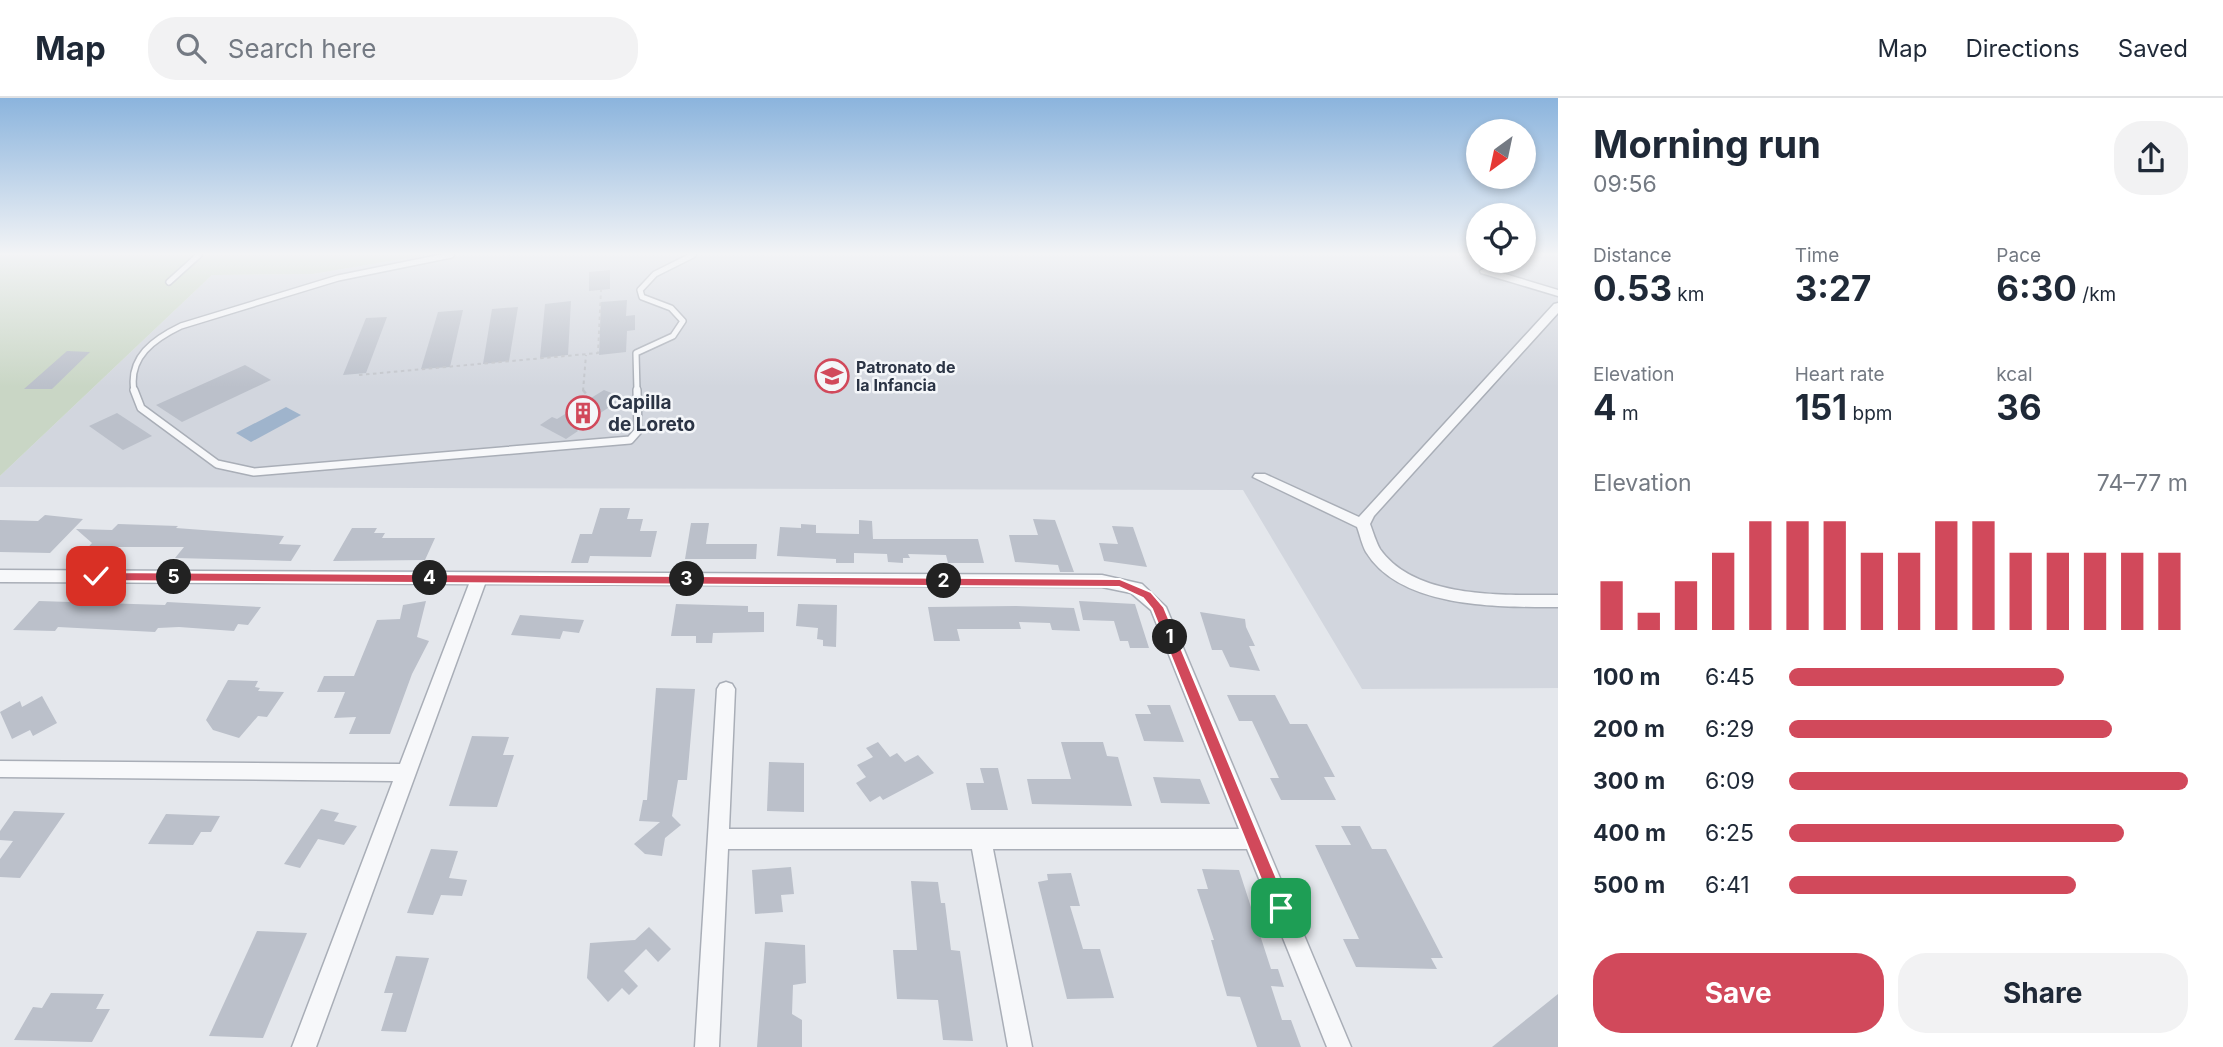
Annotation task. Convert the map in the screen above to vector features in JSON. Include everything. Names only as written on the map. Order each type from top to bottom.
[{"type":"street","points":[[1558,306],[1368,514],[1363,524],[1370,548],[1384,563],[1410,580],[1440,593],[1475,601],[1558,601]]},
{"type":"street","points":[[1260,477],[1363,524]]},
{"type":"street","points":[[0,576],[1102,581],[1136,588],[1158,607],[1339,1047]]},
{"type":"street","points":[[304,1047],[479,578]]},
{"type":"street","points":[[707,1047],[726,689]]},
{"type":"street","points":[[0,769],[406,773]]},
{"type":"street","points":[[718,839],[1252,839]]},
{"type":"street","points":[[981,839],[1020,1047]]},
{"type":"lane","points":[[267,299],[166,334],[143,352],[133,368],[135,396],[142,408],[217,464],[254,472],[630,440],[638,431],[636,354],[673,336],[682,321],[671,308],[648,299]]},
{"type":"path","points":[[359,376],[598,353],[601,299]]},
{"type":"path","points":[[586,355],[583,393],[587,395]]},
{"type":"shaded area","name":"Patronato de la Infancia","points":[[186,299],[1558,299],[1558,688],[1362,689],[1243,490],[0,487],[0,476]]},
{"type":"green space","points":[[0,299],[186,299],[0,476]]},
{"type":"water","points":[[286,407],[301,415],[251,442],[236,433]]},
{"type":"building","points":[[627,300],[626,316],[635,315],[635,330],[627,331],[626,352],[599,355],[601,302]]},
{"type":"building","points":[[571,301],[568,355],[540,358],[545,304]]},
{"type":"building","points":[[518,307],[509,361],[483,364],[492,309]]},
{"type":"building","points":[[463,310],[450,367],[421,369],[438,312]]},
{"type":"building","points":[[387,317],[366,373],[343,375],[366,318]]},
{"type":"building","points":[[67,351],[90,352],[52,389],[24,389]]},
{"type":"building","points":[[245,365],[271,380],[182,422],[156,405]]},
{"type":"building","name":"Capilla de Loreto","points":[[604,390],[619,396],[613,400],[617,402],[576,429],[578,431],[566,439],[540,425],[552,417],[557,419]]},
{"type":"building","points":[[117,413],[152,436],[123,450],[89,426]]},
{"type":"building","points":[[600,508],[630,508],[627,519],[643,519],[640,531],[657,531],[651,557],[590,556],[588,563],[571,563],[580,534],[592,534]]},
{"type":"building","points":[[45,515],[83,519],[50,553],[0,552],[0,520],[38,521]]},
{"type":"building","points":[[1033,519],[1055,520],[1074,572],[1060,572],[1058,565],[1015,562],[1009,535],[1038,535]]},
{"type":"building","points":[[859,520],[872,521],[873,539],[978,539],[984,563],[948,563],[946,555],[908,554],[910,558],[903,558],[903,563],[888,562],[887,554],[854,553],[854,563],[836,563],[836,559],[777,556],[780,527],[801,528],[801,524],[816,525],[816,533],[859,534]]},
{"type":"building","points":[[691,523],[709,523],[706,544],[757,544],[756,559],[685,559]]},
{"type":"building","points":[[118,524],[178,526],[176,528],[284,536],[279,544],[301,545],[291,561],[175,558],[184,547],[111,547],[104,555],[82,554],[92,543],[76,529],[112,530]]},
{"type":"building","points":[[1112,526],[1133,527],[1147,567],[1104,561],[1099,543],[1118,544]]},
{"type":"building","points":[[352,528],[377,528],[374,533],[385,533],[382,538],[435,538],[425,560],[333,561]]},
{"type":"building","points":[[39,601],[165,605],[167,602],[261,607],[248,625],[238,624],[234,631],[179,627],[158,628],[155,632],[58,627],[55,631],[13,630]]},
{"type":"building","points":[[426,601],[417,637],[429,641],[412,674],[390,734],[349,734],[356,717],[334,718],[345,692],[317,692],[324,676],[354,676],[377,620],[400,619],[403,605]]},
{"type":"building","points":[[1079,601],[1135,604],[1149,648],[1130,648],[1128,641],[1120,641],[1114,621],[1083,620]]},
{"type":"building","points":[[676,604],[748,606],[748,612],[764,612],[764,632],[713,633],[712,643],[696,643],[696,636],[671,636]]},
{"type":"building","points":[[798,604],[837,605],[836,647],[823,646],[823,640],[817,639],[818,628],[796,626]]},
{"type":"building","points":[[928,607],[1074,608],[1080,631],[1052,630],[1050,623],[1019,622],[1021,629],[957,629],[960,641],[934,641]]},
{"type":"building","points":[[1200,612],[1245,619],[1255,646],[1249,646],[1260,671],[1230,667],[1222,650],[1212,650]]},
{"type":"building","points":[[520,615],[584,620],[579,633],[563,631],[560,639],[511,635]]},
{"type":"building","points":[[228,680],[258,681],[255,687],[260,688],[258,691],[284,692],[267,717],[258,716],[239,738],[213,730],[206,720]]},
{"type":"building","points":[[656,688],[695,689],[687,780],[678,780],[672,816],[681,825],[665,838],[662,856],[645,854],[634,844],[660,822],[639,821],[643,800],[647,800]]},
{"type":"building","points":[[1227,695],[1275,695],[1290,724],[1307,724],[1335,777],[1324,777],[1336,800],[1281,800],[1270,778],[1279,778],[1252,721],[1239,721]]},
{"type":"building","points":[[42,696],[57,723],[33,736],[30,730],[12,739],[0,712],[20,701],[22,707]]},
{"type":"building","points":[[1147,705],[1170,705],[1184,742],[1144,741],[1135,714],[1151,714]]},
{"type":"building","points":[[472,736],[509,737],[503,755],[514,755],[497,807],[449,806]]},
{"type":"building","points":[[878,742],[890,757],[897,753],[905,762],[918,755],[934,773],[883,800],[880,796],[870,802],[856,783],[866,777],[857,765],[873,757],[866,748]]},
{"type":"building","points":[[1061,742],[1103,742],[1107,756],[1118,757],[1132,806],[1032,804],[1027,779],[1071,779]]},
{"type":"building","points":[[769,762],[804,763],[804,812],[767,811]]},
{"type":"building","points":[[980,768],[998,768],[1008,810],[971,810],[966,783],[984,783]]},
{"type":"building","points":[[1153,777],[1200,779],[1210,804],[1161,803]]},
{"type":"building","points":[[321,809],[339,813],[334,821],[357,826],[344,845],[318,839],[300,868],[284,864]]},
{"type":"building","points":[[14,811],[65,813],[20,878],[0,877],[0,859],[13,841],[0,840],[0,831]]},
{"type":"building","points":[[166,814],[220,816],[211,832],[201,832],[193,845],[148,844]]},
{"type":"building","points":[[1341,826],[1360,826],[1372,849],[1386,849],[1443,958],[1431,958],[1437,969],[1356,967],[1343,939],[1359,939],[1315,845],[1351,845]]},
{"type":"building","points":[[431,849],[458,851],[449,878],[467,880],[462,896],[441,895],[433,915],[407,913]]},
{"type":"building","points":[[791,867],[794,894],[781,895],[783,912],[755,914],[752,870]]},
{"type":"building","points":[[1202,869],[1239,870],[1271,969],[1278,969],[1284,987],[1271,986],[1282,1020],[1291,1020],[1301,1047],[1257,1047],[1240,997],[1227,996],[1211,940],[1214,940],[1197,889],[1208,889]]},
{"type":"building","points":[[1071,873],[1080,906],[1070,906],[1083,949],[1100,949],[1114,998],[1067,999],[1038,882],[1048,880],[1047,874]]},
{"type":"building","points":[[911,881],[938,882],[941,903],[945,903],[951,950],[960,951],[973,1041],[943,1040],[938,1000],[897,999],[893,950],[917,950]]},
{"type":"building","points":[[649,927],[671,949],[658,962],[646,949],[624,971],[638,986],[629,995],[622,988],[608,1002],[587,978],[590,943],[635,940]]},
{"type":"building","points":[[257,931],[307,933],[263,1038],[209,1036]]},
{"type":"building","points":[[765,942],[805,945],[806,983],[793,985],[792,1014],[802,1020],[802,1047],[757,1047]]},
{"type":"building","points":[[396,956],[429,958],[406,1032],[381,1031],[393,993],[384,993]]},
{"type":"building","points":[[51,993],[104,994],[96,1009],[110,1009],[92,1042],[14,1040],[33,1007],[42,1008]]},
{"type":"building","points":[[1558,994],[1558,1047],[1492,1047]]},
{"type":"place","name":"Patronato de la Infancia","points":[[832,376]]},
{"type":"place","name":"Capilla de Loreto","points":[[583,413]]},
{"type":"route","points":[[96,576],[1120,583],[1136,588],[1158,607],[1281,908]]}]
